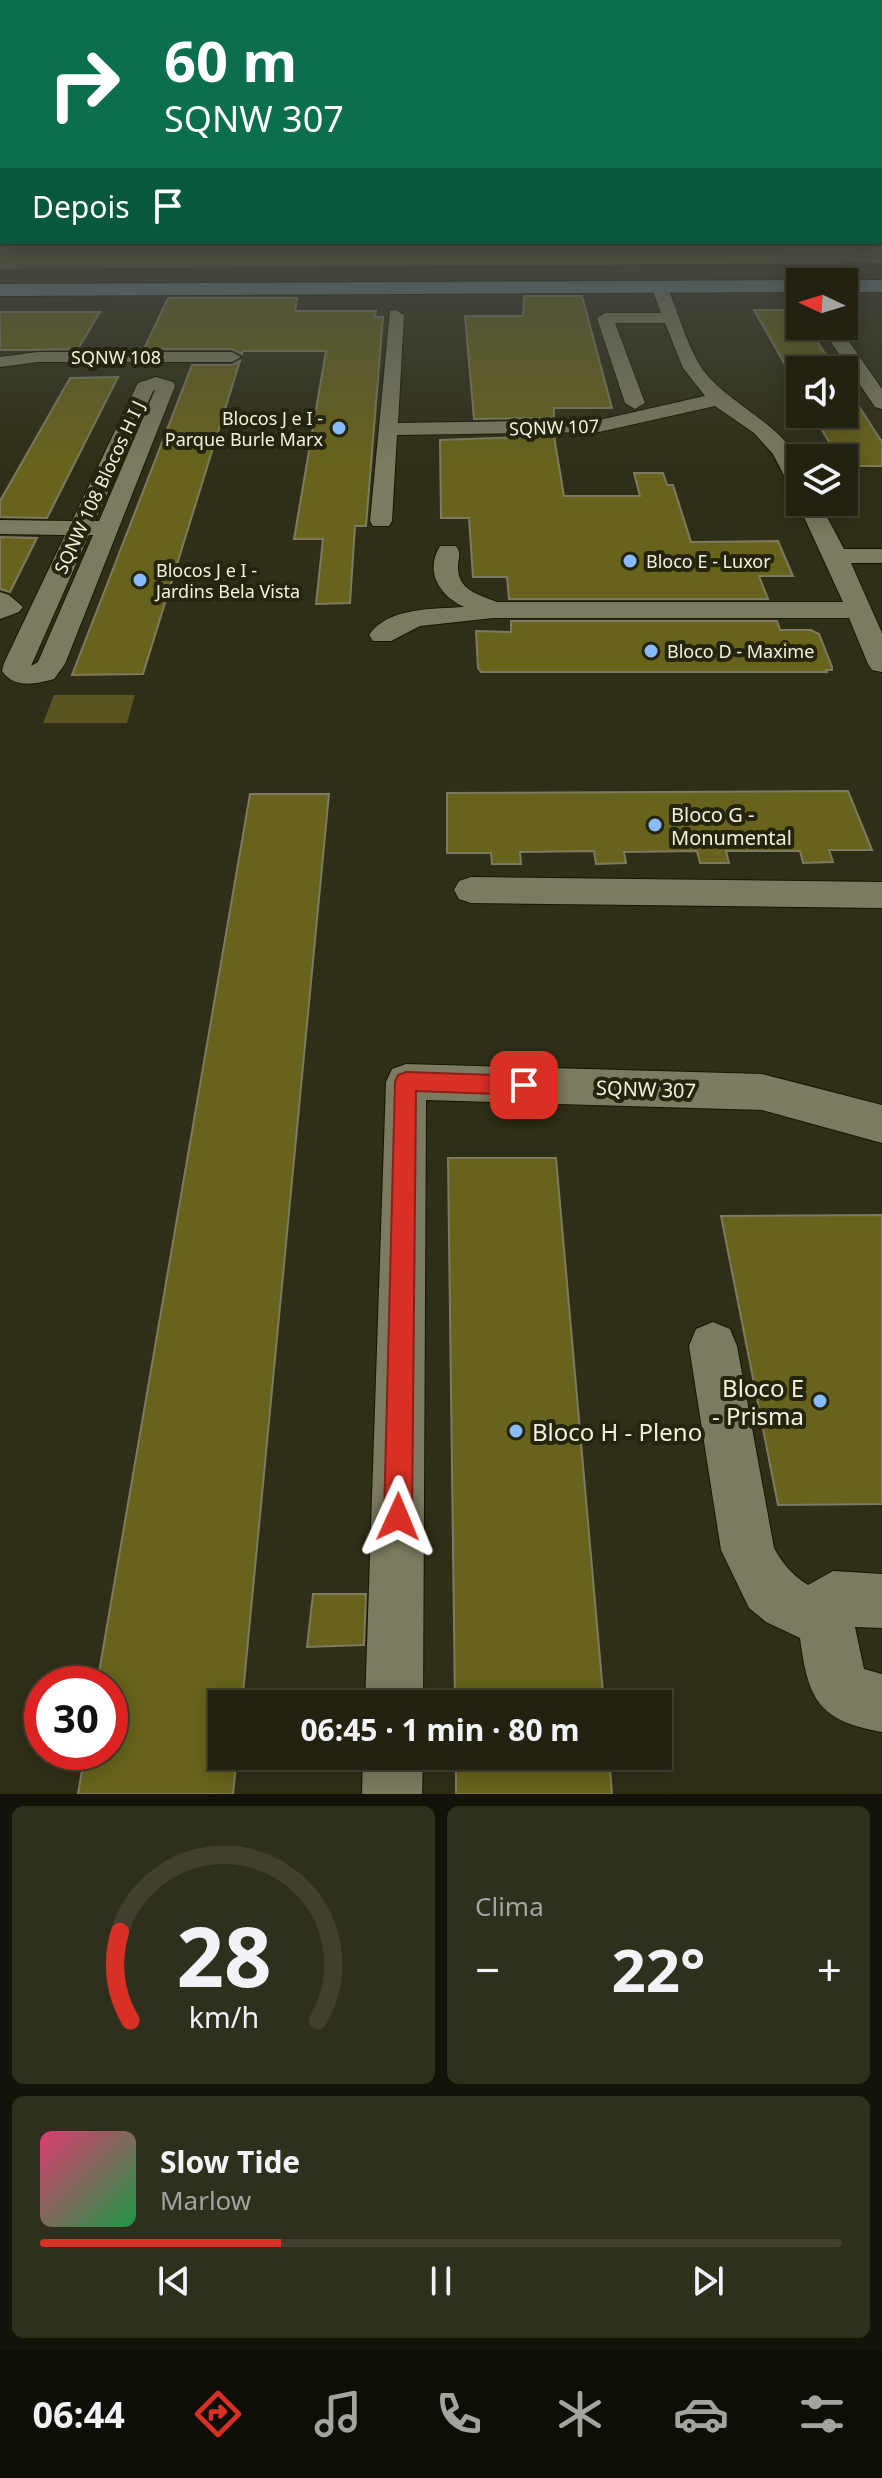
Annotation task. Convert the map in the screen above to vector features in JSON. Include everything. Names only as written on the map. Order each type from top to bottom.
[{"type":"street","points":[[663,297],[692,368],[718,399],[761,429],[786,460]]},
{"type":"street","points":[[381,521],[396,315]]},
{"type":"street","points":[[635,403],[605,318],[672,318]]},
{"type":"street","points":[[839,340],[882,403]]},
{"type":"street","name":"SQNW 108","points":[[0,362],[38,357],[232,357]]},
{"type":"street","name":"SQNW 108 Blocos H I J","points":[[152,383],[165,384],[51,664],[44,673],[21,675],[16,671],[18,663],[80,528],[145,387],[152,383]]},
{"type":"street","name":"SQNW 107","points":[[387,429],[599,426],[718,399]]},
{"type":"street","points":[[815,516],[836,556],[882,664]]},
{"type":"street","points":[[0,527],[108,528]]},
{"type":"street","points":[[448,551],[443,573],[447,585],[458,595],[493,610]]},
{"type":"street","points":[[836,556],[882,556]]},
{"type":"street","points":[[0,600],[10,607],[0,611]]},
{"type":"street","points":[[382,635],[394,624],[413,618],[466,617],[493,610],[858,610]]},
{"type":"street","points":[[471,890],[882,895]]},
{"type":"street","name":"SQNW 307","points":[[394,1690],[406,1082],[762,1092],[882,1124]]},
{"type":"street","points":[[713,1346],[748,1550],[760,1579],[783,1604],[825,1620]]},
{"type":"street","points":[[882,1601],[833,1598],[827,1604],[825,1620],[840,1687],[851,1697],[882,1703]]},
{"type":"street","points":[[392,1794],[393,1770]]},
{"type":"shaded area","points":[[54,695],[135,695],[127,723],[43,723]]},
{"type":"building","points":[[524,297],[582,297],[612,408],[554,408],[554,418],[474,419],[465,316],[523,316]]},
{"type":"building","points":[[168,298],[297,298],[295,311],[376,311],[375,317],[383,317],[366,526],[355,526],[350,603],[316,604],[323,539],[294,539],[326,351],[243,351],[242,354],[232,349],[144,349]]},
{"type":"building","points":[[754,310],[786,310],[786,340],[816,340],[827,356],[786,356],[786,366]]},
{"type":"building","points":[[0,312],[100,312],[78,349],[0,350]]},
{"type":"building","name":"Blocos J e I - Jardins Bela Vista","points":[[240,361],[143,674],[72,675],[192,365],[232,365]]},
{"type":"building","points":[[118,377],[47,518],[0,517],[0,501],[70,378]]},
{"type":"building","points":[[858,405],[882,442],[882,466],[858,466],[858,444],[830,444],[821,428],[858,428]]},
{"type":"building","points":[[554,436],[564,496],[640,496],[634,473],[663,473],[667,485],[673,485],[691,542],[778,541],[793,576],[759,576],[768,599],[509,599],[507,577],[473,577],[469,518],[441,518],[440,440]]},
{"type":"building","points":[[0,537],[37,538],[10,592],[0,589]]},
{"type":"building","name":"Bloco D - Maxime","points":[[511,621],[777,621],[780,630],[811,630],[819,634],[832,670],[481,672],[478,668],[476,631],[511,632]]},
{"type":"building","name":"Bloco G - Monumental","points":[[848,791],[872,850],[829,850],[833,862],[803,863],[800,851],[726,851],[729,863],[700,863],[697,851],[624,852],[626,863],[596,864],[594,851],[520,852],[521,864],[492,864],[491,853],[447,853],[447,793]]},
{"type":"building","points":[[250,794],[329,794],[243,1690],[208,1690],[208,1770],[236,1770],[233,1794],[78,1794],[82,1770],[128,1770],[128,1666],[100,1666]]},
{"type":"building","name":"Bloco H - Pleno","points":[[448,1158],[556,1158],[603,1690],[455,1690]]},
{"type":"building","name":"Bloco E - Prisma","points":[[882,1215],[882,1504],[778,1505],[721,1216]]},
{"type":"building","points":[[313,1594],[366,1594],[364,1645],[307,1647]]},
{"type":"building","points":[[456,1770],[610,1770],[612,1794],[456,1794]]},
{"type":"place","name":"Blocos J e I - Parque Burle Marx","points":[[339,428]]},
{"type":"place","name":"Bloco E - Luxor","points":[[630,561]]},
{"type":"place","name":"Blocos J e I - Jardins Bela Vista","points":[[140,580]]},
{"type":"place","name":"Bloco D - Maxime","points":[[651,651]]},
{"type":"place","name":"Bloco G - Monumental","points":[[655,825]]},
{"type":"place","name":"Bloco E - Prisma","points":[[820,1401]]},
{"type":"place","name":"Bloco H - Pleno","points":[[516,1431]]},
{"type":"route","points":[[398,1517],[406,1082],[524,1085]]}]
